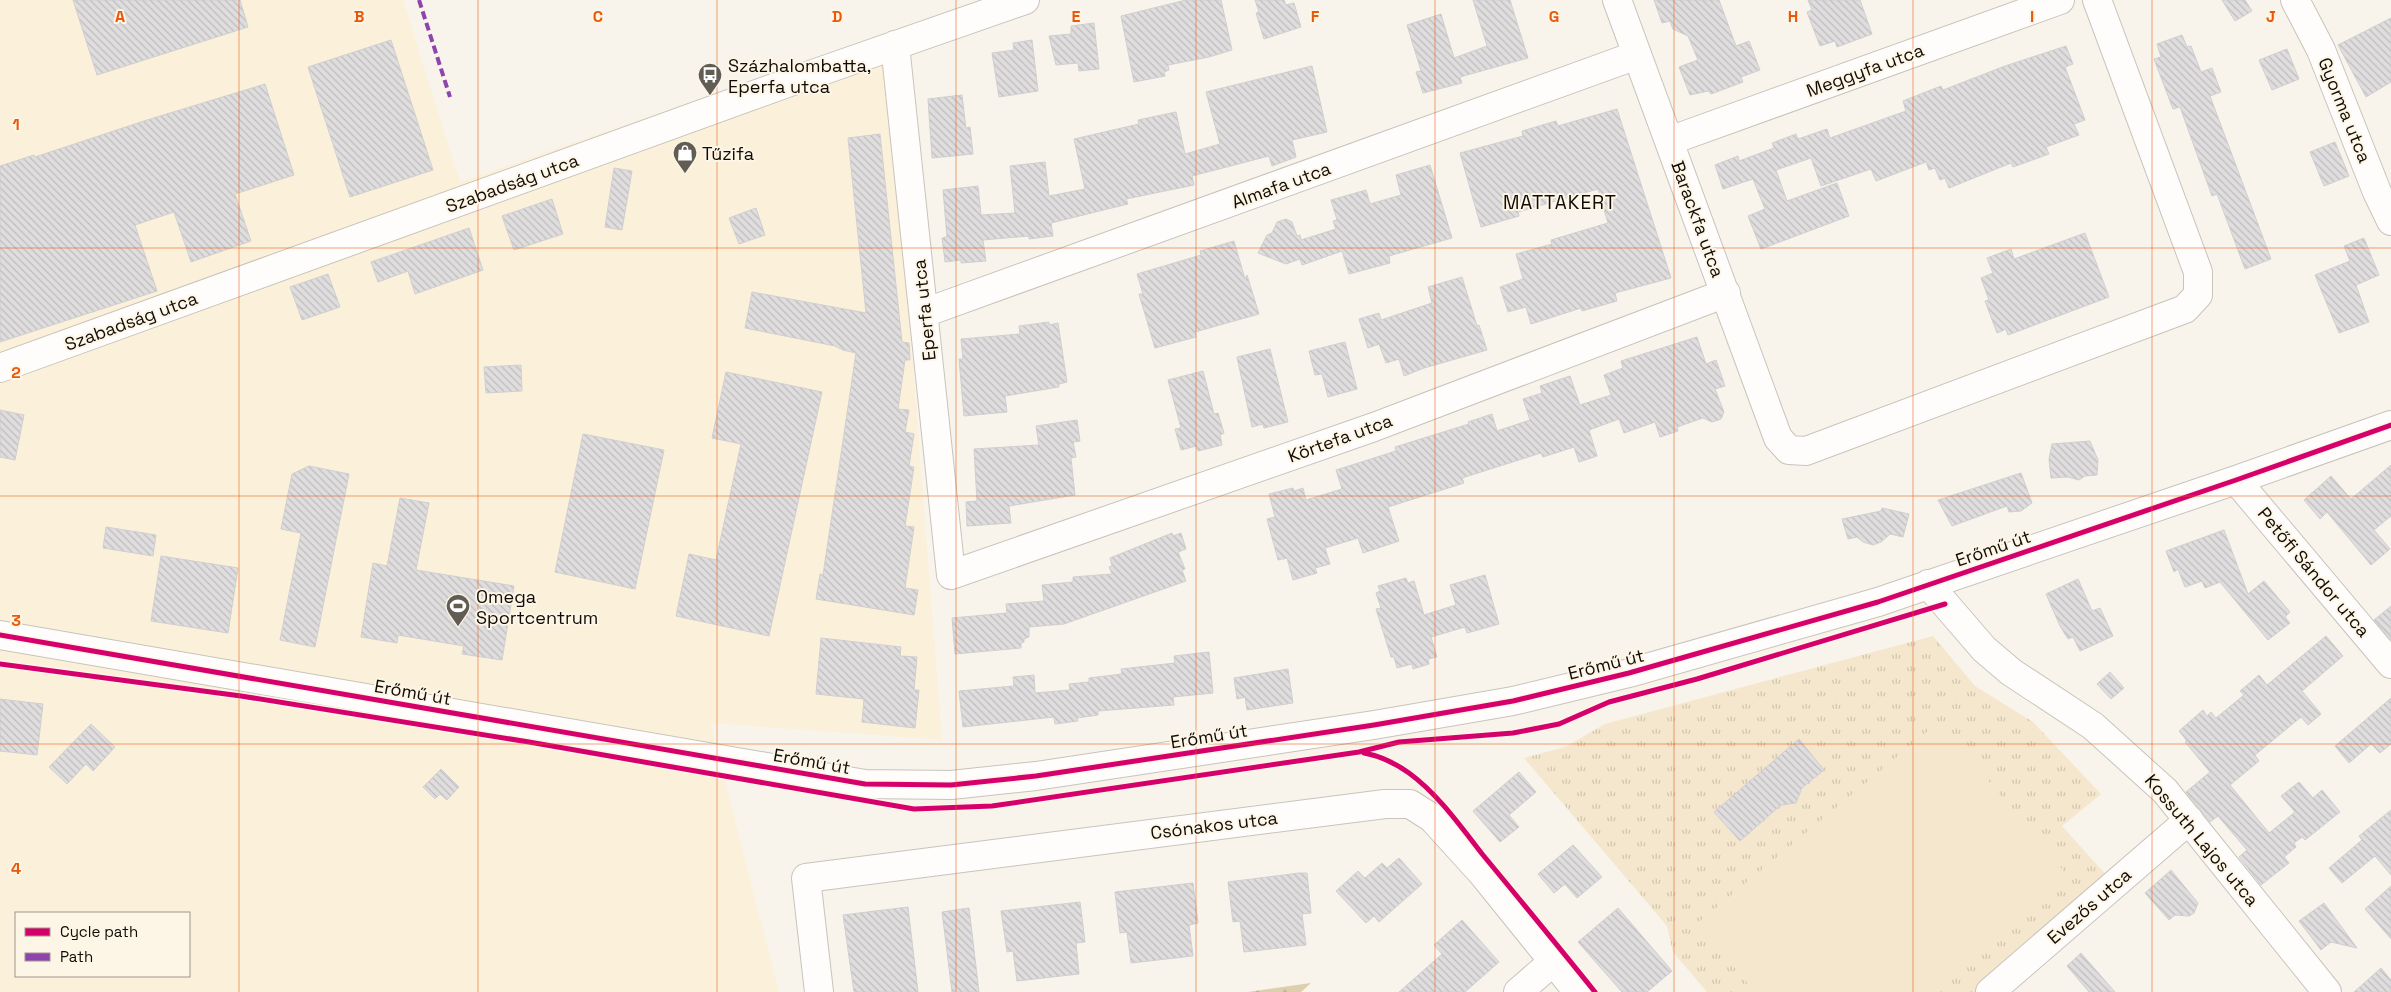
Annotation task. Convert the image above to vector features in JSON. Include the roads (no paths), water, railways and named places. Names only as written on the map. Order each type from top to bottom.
[{"type":"street","name":"Szabadság utca","points":[[0,368],[895,45],[1025,0]]},
{"type":"street","name":"Barackfa utca","points":[[1617,0],[1778,438],[1789,450],[1806,451],[2185,309],[2198,295],[2198,272],[2097,0]]},
{"type":"street","name":"Meggyfa utca","points":[[1669,141],[2060,0]]},
{"type":"street","name":"Gyorma utca","points":[[2296,0],[2321,50],[2377,192],[2391,221]]},
{"type":"street","name":"Eperfa utca","points":[[895,45],[951,575]]},
{"type":"street","name":"Almafa utca","points":[[924,313],[1637,55]]},
{"type":"street","name":"Körtefa utca","points":[[951,575],[1374,427],[1726,293]]},
{"type":"street","name":"Erőmű út","points":[[0,635],[865,784],[951,785],[1056,773],[1513,701],[1736,643],[1878,602],[2391,425]]},
{"type":"street","name":"Petőfi Sándor utca","points":[[2236,480],[2391,664]]},
{"type":"street","name":"Kossuth Lajos utca","points":[[1928,584],[1984,649],[2012,672],[2100,732],[2164,790],[2327,992]]},
{"type":"street","name":"Csónakos utca","points":[[819,992],[806,878],[1176,829],[1385,804],[1410,804],[1432,818],[1482,874],[1578,992]]},
{"type":"street","name":"Evezős utca","points":[[1990,992],[2189,820]]},
{"type":"street","points":[[1518,992],[1554,961]]},
{"type":"place","name":"Százhalombatta, Eperfa utca","points":[[710,96]]},
{"type":"place","name":"Tűzifa","points":[[685,174]]},
{"type":"place","name":"Omega Sportcentrum","points":[[458,627]]},
{"type":"district","name":"MATTAKERT","points":[[1560,202]]}]
